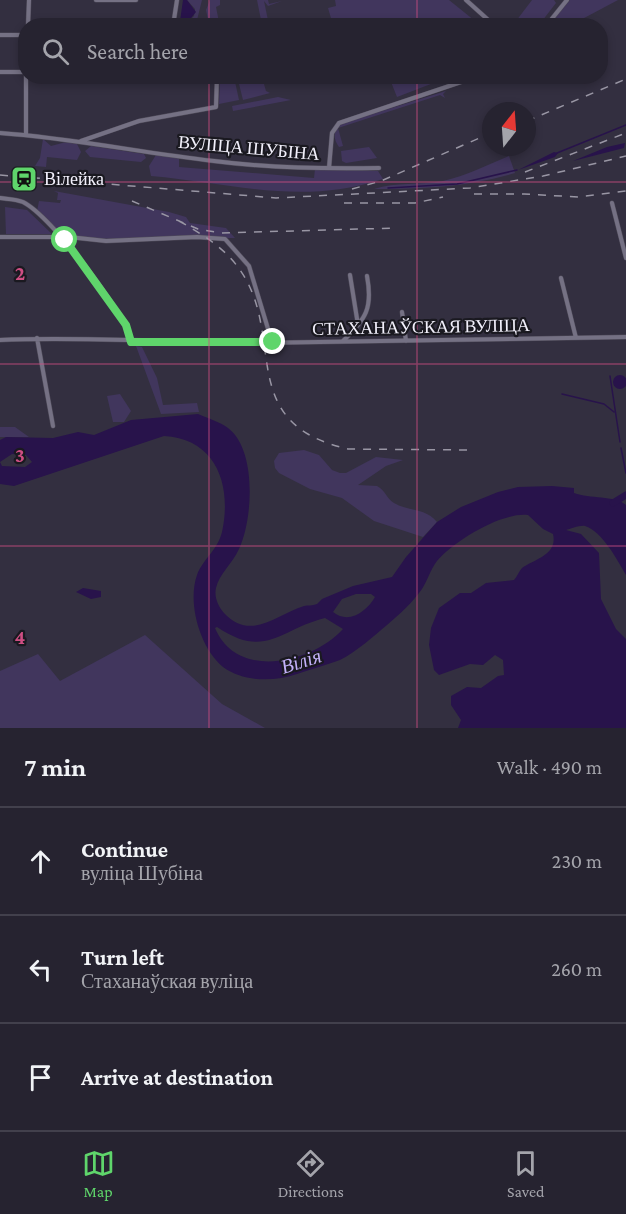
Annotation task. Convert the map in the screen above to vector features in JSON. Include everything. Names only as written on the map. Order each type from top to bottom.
[{"type":"street","points":[[28,18],[29,0]]},
{"type":"street","points":[[96,0],[136,0]]},
{"type":"street","points":[[174,18],[177,0]]},
{"type":"street","points":[[466,0],[486,18]]},
{"type":"street","points":[[560,0],[562,6]]},
{"type":"street","points":[[552,18],[567,0]]},
{"type":"street","points":[[0,35],[18,35]]},
{"type":"street","points":[[0,72],[18,72]]},
{"type":"street","points":[[26,84],[26,135]]},
{"type":"street","name":"ВУЛІЦА ШУБІНА","points":[[80,141],[139,121],[216,107],[217,84]]},
{"type":"street","name":"ВУЛІЦА ШУБІНА","points":[[0,133],[80,141],[216,162],[329,168],[333,129],[339,123],[455,84]]},
{"type":"street","points":[[329,168],[379,168]]},
{"type":"street","points":[[0,198],[25,204],[61,237],[126,325],[131,342]]},
{"type":"street","points":[[612,203],[626,258]]},
{"type":"street","points":[[0,237],[61,237],[142,242],[197,237],[225,239],[249,266],[273,342]]},
{"type":"street","points":[[350,275],[358,326]]},
{"type":"street","points":[[343,342],[364,319],[371,298],[367,276]]},
{"type":"street","points":[[561,278],[576,338]]},
{"type":"street","points":[[402,312],[406,341]]},
{"type":"street","points":[[37,338],[53,426]]},
{"type":"street","name":"СТАХАНАЎСКАЯ ВУЛІЦА","points":[[0,340],[37,338],[131,342],[343,342],[626,338]]},
{"type":"shaded area","points":[[187,0],[202,0],[198,18],[192,18],[195,9]]},
{"type":"shaded area","points":[[210,0],[220,0],[220,5],[216,7],[218,18],[208,18],[206,10]]},
{"type":"shaded area","points":[[257,0],[268,0],[269,4],[282,1],[268,6],[264,1],[268,18],[261,18]]},
{"type":"shaded area","points":[[335,0],[449,0],[471,18],[331,18],[328,8],[336,6]]},
{"type":"shaded area","points":[[532,0],[554,0],[556,3],[544,18],[518,18]]},
{"type":"shaded area","points":[[570,0],[618,0],[584,18],[555,18]]},
{"type":"shaded area","points":[[220,84],[236,84],[239,100],[219,104]]},
{"type":"shaded area","points":[[239,84],[264,84],[266,91],[270,93],[243,100]]},
{"type":"shaded area","points":[[392,84],[431,84],[397,97]]},
{"type":"shaded area","points":[[446,91],[443,94],[445,98],[440,95],[338,128],[343,146],[339,147],[337,144],[335,132],[340,124]]},
{"type":"shaded area","points":[[278,97],[291,100],[233,111],[232,106]]},
{"type":"shaded area","points":[[43,139],[51,146],[66,142],[77,144],[81,152],[77,160],[47,157],[46,167],[35,166],[40,158]]},
{"type":"shaded area","points":[[91,146],[144,154],[146,158],[141,162],[90,157],[85,151]]},
{"type":"shaded area","points":[[369,147],[377,158],[346,163],[342,161],[341,151]]},
{"type":"shaded area","points":[[156,155],[179,158],[179,167],[314,178],[315,169],[378,171],[383,179],[353,187],[324,191],[267,190],[151,176],[149,166]]},
{"type":"shaded area","points":[[509,156],[515,173],[498,178],[445,186],[374,189],[391,185],[443,181]]},
{"type":"shaded area","points":[[54,191],[169,212],[186,217],[190,223],[226,228],[235,238],[105,240],[63,234],[37,211],[39,201],[60,203],[61,200],[57,200],[58,193]]},
{"type":"shaded area","points":[[5,207],[27,210],[52,234],[6,234]]},
{"type":"shaded area","points":[[136,346],[142,347],[157,378],[163,405],[197,403],[199,412],[161,414]]},
{"type":"shaded area","points":[[120,394],[131,411],[124,422],[113,422],[107,396]]},
{"type":"shaded area","points":[[0,427],[15,427],[29,437],[0,437]]},
{"type":"shaded area","points":[[304,450],[319,455],[332,470],[340,473],[346,473],[376,457],[403,460],[386,466],[358,485],[377,486],[399,506],[427,514],[437,522],[423,537],[374,521],[342,498],[310,489],[279,473],[275,468],[274,461],[279,453]]},
{"type":"shaded area","points":[[145,635],[222,704],[265,728],[0,728],[0,671],[38,654],[60,681]]},
{"type":"water","points":[[183,0],[187,0],[196,12],[191,18],[180,18]]},
{"type":"water","points":[[625,143],[624,148],[573,161],[607,147]]},
{"type":"water","points":[[554,152],[558,153],[555,157],[518,170]]},
{"type":"water","points":[[620,375],[625,377],[627,382],[625,387],[620,389],[615,387],[613,382],[615,377]]},
{"type":"water","name":"Вілія","points":[[198,414],[225,426],[237,438],[248,468],[250,485],[247,521],[239,549],[220,578],[216,595],[218,604],[224,613],[244,625],[254,626],[264,623],[304,606],[317,604],[322,599],[353,586],[392,577],[406,557],[437,522],[461,507],[498,492],[518,487],[574,488],[574,493],[608,498],[626,505],[626,575],[609,547],[591,529],[583,526],[566,530],[581,534],[599,553],[601,599],[616,629],[626,639],[626,728],[458,728],[461,720],[451,705],[451,696],[467,687],[481,688],[498,676],[504,675],[503,660],[495,655],[483,665],[470,664],[439,675],[434,670],[429,645],[431,628],[439,608],[460,593],[471,593],[486,583],[514,580],[522,568],[549,552],[554,541],[553,534],[543,529],[528,515],[517,515],[492,523],[455,545],[437,561],[422,589],[406,608],[365,644],[340,660],[279,678],[249,678],[231,672],[215,659],[208,649],[195,611],[194,586],[197,575],[220,539],[225,515],[225,498],[217,468],[197,446],[182,439],[164,436],[14,486],[0,484],[0,462],[0,440],[6,437],[53,438],[78,432],[94,435],[131,420]],"holes":[[[12,454],[26,455],[32,462],[25,467],[2,466],[0,462]],[[356,594],[371,594],[375,597],[367,607],[351,617],[339,616],[333,612],[342,599]],[[325,618],[343,629],[330,641],[313,651],[295,658],[276,661],[257,661],[240,655],[226,645],[215,628],[234,637],[261,642]]]},
{"type":"water","points":[[83,588],[101,591],[101,597],[91,599],[76,592]]},
{"type":"waterway","points":[[557,153],[626,125]]},
{"type":"waterway","points":[[388,188],[457,184],[517,170]]},
{"type":"waterway","points":[[610,376],[620,442]]},
{"type":"waterway","points":[[562,394],[604,404],[614,412]]},
{"type":"waterway","points":[[621,448],[626,473]]},
{"type":"waterway","points":[[613,503],[626,495]]},
{"type":"railway","points":[[536,117],[626,79]]},
{"type":"railway","points":[[525,172],[626,133]]},
{"type":"railway","points":[[352,189],[381,181],[482,137]]},
{"type":"railway","points":[[0,175],[276,198],[470,188],[543,176],[626,156]]},
{"type":"railway","points":[[474,194],[578,197],[626,191]]},
{"type":"railway","points":[[344,203],[415,203],[443,197]]},
{"type":"railway","points":[[132,201],[198,229],[221,233],[396,228]]},
{"type":"railway","points":[[179,221],[220,248],[240,270],[253,296],[261,323],[269,375],[276,399],[290,419],[313,437],[348,449],[467,450]]},
{"type":"place","name":"Вілейка","points":[[24,179]]},
{"type":"route","points":[[65,240],[126,325],[131,342],[273,342]]}]
